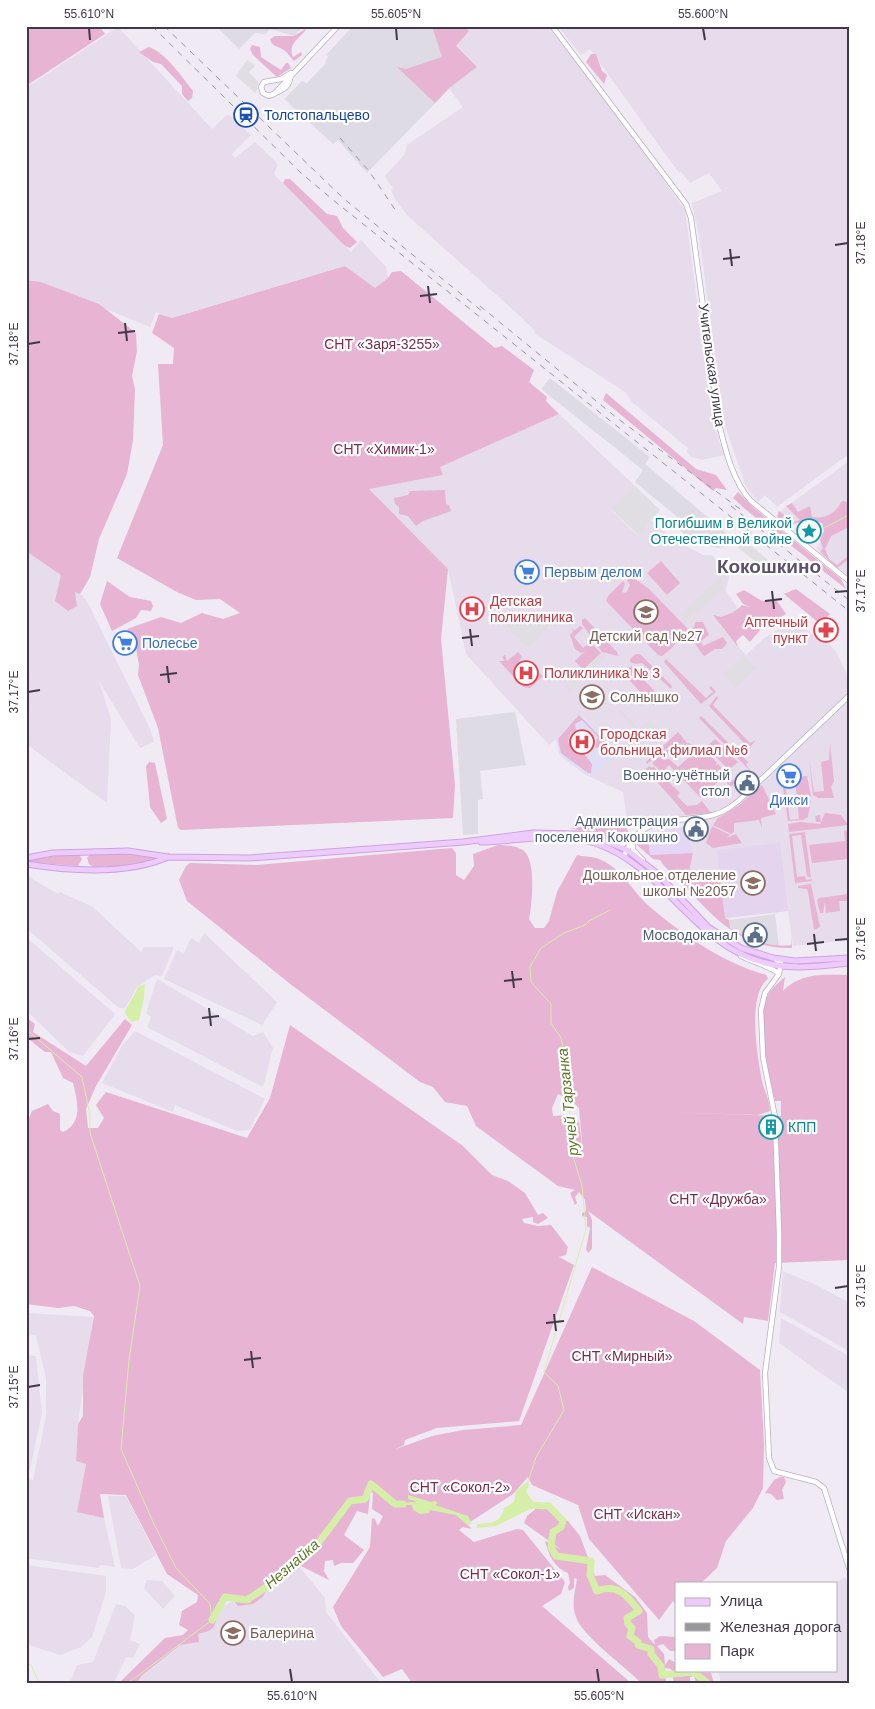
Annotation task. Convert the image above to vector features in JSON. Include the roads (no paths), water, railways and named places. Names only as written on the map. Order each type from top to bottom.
[{"type":"main road","points":[[463,842],[504,836],[560,832],[584,834],[627,850],[658,874],[716,934],[740,948],[773,958],[805,962],[849,958]]},
{"type":"main road","points":[[26,858],[48,853],[88,851],[128,851],[168,857],[249,858],[463,842],[556,838],[597,844],[624,856],[655,880],[707,933],[738,954],[782,966],[849,963]]},
{"type":"main road","points":[[26,864],[103,868],[151,863],[168,857]]},
{"type":"street","points":[[291,73],[282,79],[262,84],[261,89],[264,94],[270,96],[274,94],[291,73],[338,26]]},
{"type":"street","name":"Учительская улица","points":[[552,26],[682,197],[690,214],[719,424],[741,488],[751,501],[849,582]]},
{"type":"street","points":[[612,843],[622,845],[652,824],[715,815],[742,798],[849,696]]},
{"type":"street","points":[[624,856],[635,836]]},
{"type":"street","points":[[635,836],[632,843],[633,850],[658,874]]},
{"type":"street","points":[[597,844],[615,850],[627,850]]},
{"type":"street","points":[[738,954],[754,964],[776,970],[779,974]]},
{"type":"street","points":[[773,958],[780,961],[782,966]]},
{"type":"street","points":[[805,962],[787,963],[782,966],[779,974],[765,993],[761,1010],[763,1057],[775,1117],[779,1233],[779,1271],[765,1377],[768,1458],[770,1466],[774,1471],[816,1482],[823,1487],[849,1568]]},
{"type":"waterway","points":[[816,539],[820,530],[849,515]]},
{"type":"waterway","name":"ручей Тарзанка","points":[[527,1485],[536,1457],[564,1410],[558,1386],[544,1372],[586,1229],[582,1186],[573,1156],[566,1060],[561,1038],[551,1023],[551,1004],[531,982],[530,967],[541,948],[564,933],[585,925],[610,910]]},
{"type":"waterway","points":[[26,1029],[82,1077],[90,1115],[90,1133],[140,1286],[129,1360],[121,1449],[153,1522],[176,1568],[210,1604],[212,1620],[128,1683]]},
{"type":"waterway","name":"Незнайка","points":[[212,1620],[225,1597],[247,1600],[275,1581],[293,1562],[316,1546],[350,1501],[365,1499],[371,1484],[395,1504],[403,1504]]},
{"type":"waterway","name":"Незнайка","points":[[527,1505],[549,1506],[563,1521],[561,1527],[553,1532],[551,1547],[556,1556],[591,1561],[590,1575],[597,1591],[610,1588],[616,1590],[621,1592],[635,1605],[639,1611],[627,1618],[628,1624],[632,1628],[630,1636],[638,1642],[638,1645],[651,1649],[651,1654],[661,1666],[662,1675],[694,1672],[707,1683]]},
{"type":"waterway","points":[[26,1664],[31,1665],[39,1683]]},
{"type":"railway","points":[[152,26],[301,173],[849,611]]},
{"type":"railway","points":[[164,26],[343,198],[483,312]]},
{"type":"railway","points":[[340,138],[369,171],[396,211]]},
{"type":"railway","points":[[480,306],[617,418],[740,509]]},
{"type":"railway","points":[[731,506],[849,600]]},
{"type":"place","name":"Толстопальцево","points":[[246,115]]},
{"type":"place","name":"Погибшим в Великой Отечественной войне","points":[[809,531]]},
{"type":"place","name":"Первым делом","points":[[527,572]]},
{"type":"place","name":"Детская поликлиника","points":[[472,609]]},
{"type":"place","name":"Детский сад №27","points":[[646,612]]},
{"type":"place","name":"Аптечный пункт","points":[[826,630]]},
{"type":"place","name":"Полесье","points":[[125,643]]},
{"type":"place","name":"Поликлиника № 3","points":[[526,673]]},
{"type":"place","name":"Солнышко","points":[[592,697]]},
{"type":"place","name":"Городская больница, филиал №6","points":[[582,742]]},
{"type":"place","name":"Дикси","points":[[789,776]]},
{"type":"place","name":"Военно-учётный стол","points":[[747,783]]},
{"type":"place","name":"Администрация поселения Кокошкино","points":[[696,829]]},
{"type":"place","name":"Дошкольное отделение школы №2057","points":[[753,883]]},
{"type":"place","name":"Мосводоканал","points":[[755,935]]},
{"type":"place","name":"КПП","points":[[771,1127]]},
{"type":"place","name":"Балерина","points":[[233,1633]]},
{"type":"district","name":"Кокошкино","points":[[769,566]]},
{"type":"park label","name":"СНТ «Заря-3255»","points":[[382,344]]},
{"type":"park label","name":"СНТ «Химик-1»","points":[[384,449]]},
{"type":"park label","name":"СНТ «Дружба»","points":[[718,1199]]},
{"type":"park label","name":"СНТ «Мирный»","points":[[622,1356]]},
{"type":"park label","name":"СНТ «Сокол-2»","points":[[460,1487]]},
{"type":"park label","name":"СНТ «Искан»","points":[[637,1514]]},
{"type":"park label","name":"СНТ «Сокол-1»","points":[[510,1574]]}]
